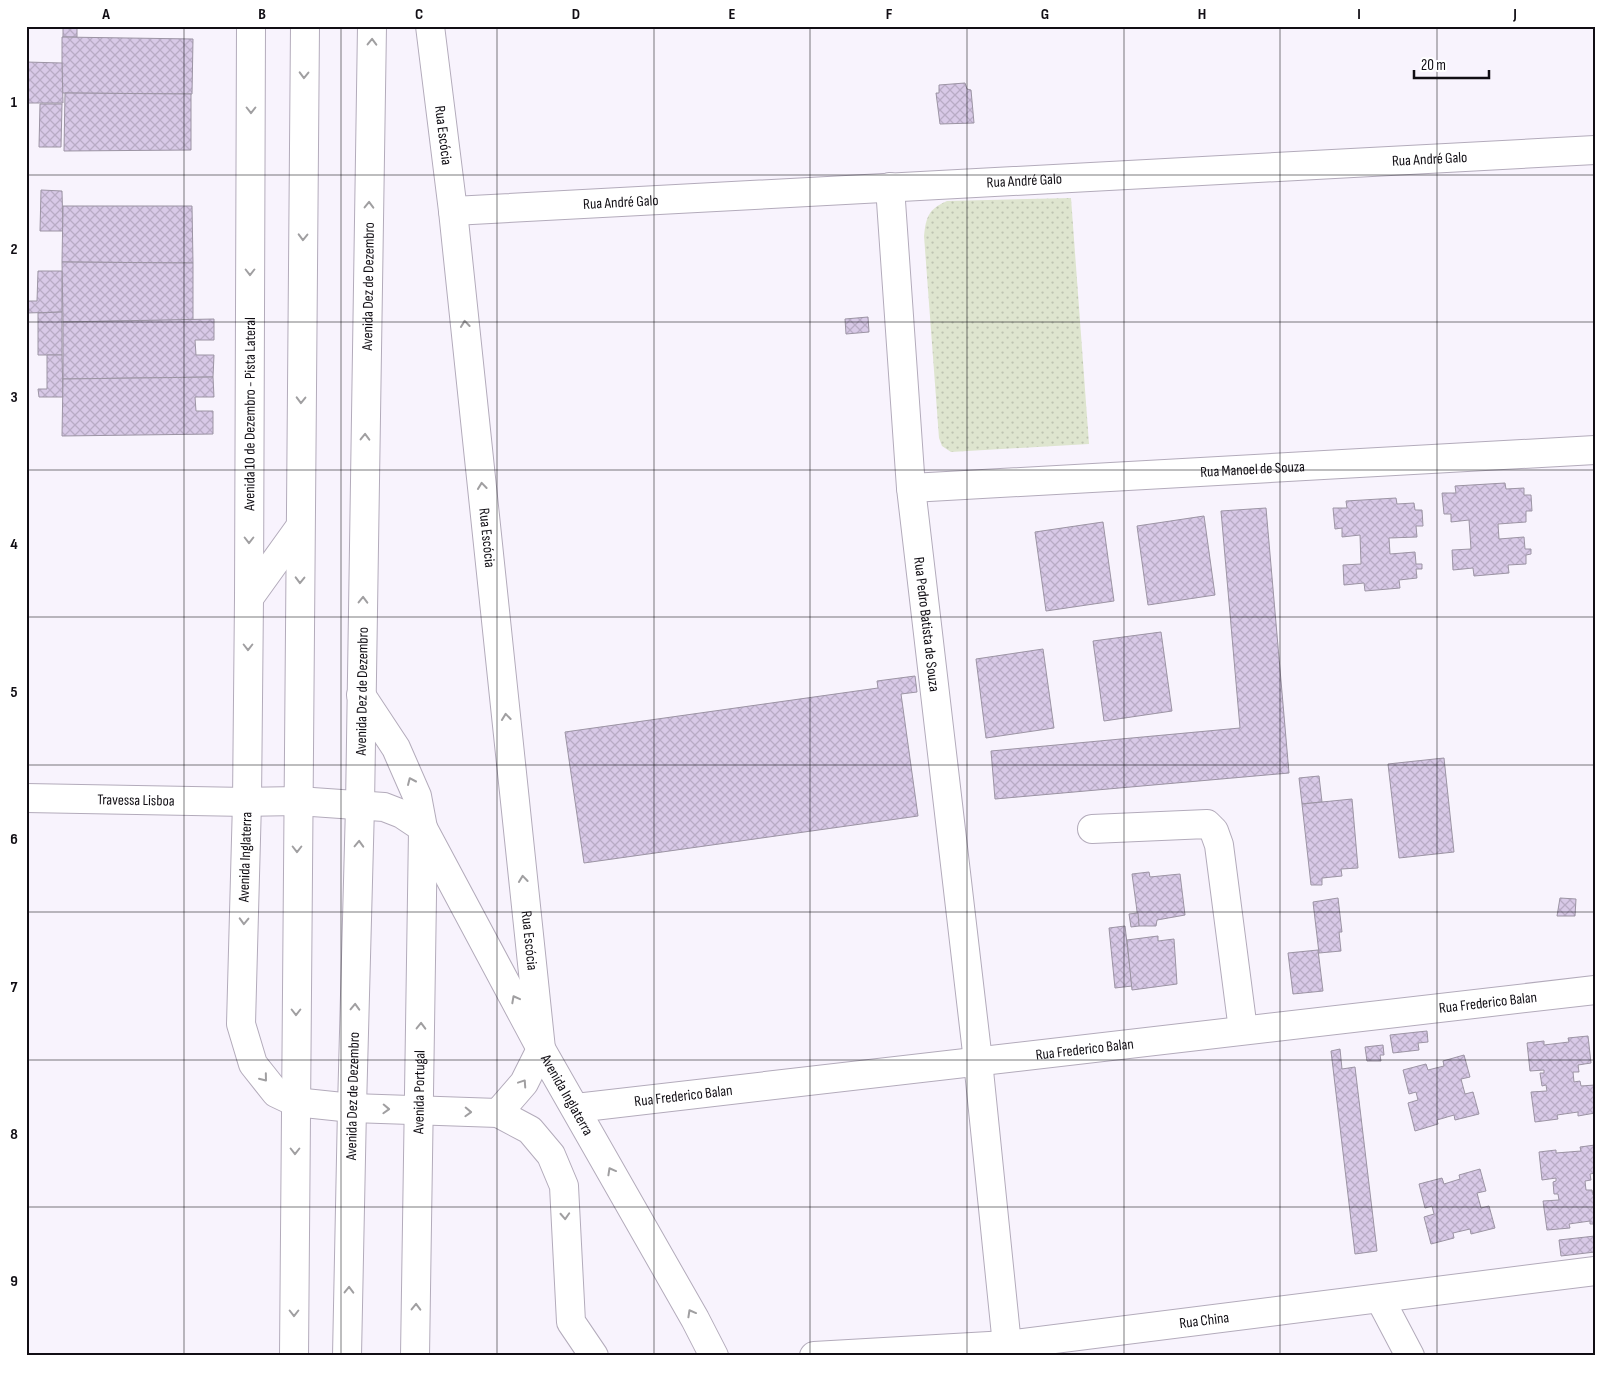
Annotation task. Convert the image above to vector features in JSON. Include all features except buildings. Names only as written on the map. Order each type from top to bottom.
[{"type":"main road","name":"Avenida 10 de Dezembro - Pista Lateral","points":[[247,802],[252,26]]},
{"type":"main road","points":[[294,1356],[304,26]]},
{"type":"main road","name":"Avenida Dez de Dezembro","points":[[347,1356],[360,806],[372,26]]},
{"type":"main road","name":"Rua Escócia","points":[[430,26],[454,211],[541,1049]]},
{"type":"main road","name":"Rua André Galo","points":[[454,211],[1595,150]]},
{"type":"main road","name":"Rua Pedro Batista de Souza","points":[[890,187],[912,488],[978,1061],[1007,1345]]},
{"type":"main road","name":"Rua Manoel de Souza","points":[[912,488],[1595,450]]},
{"type":"main road","points":[[248,598],[300,527]]},
{"type":"main road","points":[[361,695],[396,748],[417,796],[423,828]]},
{"type":"main road","name":"Travessa Lisboa","points":[[26,798],[247,802]]},
{"type":"main road","name":"Avenida Inglaterra","points":[[571,1322],[564,1186],[551,1155],[530,1130],[498,1113],[352,1108],[295,1102],[276,1093],[253,1064],[241,1024],[247,802],[298,801],[384,807],[402,814],[423,828],[541,1049],[695,1319],[714,1356]]},
{"type":"main road","points":[[1092,829],[1207,824],[1214,831],[1219,845],[1243,1030]]},
{"type":"main road","name":"Avenida Portugal","points":[[415,1356],[423,828]]},
{"type":"main road","name":"Rua Frederico Balan","points":[[576,1108],[1595,990]]},
{"type":"main road","points":[[498,1113],[524,1083],[541,1049]]},
{"type":"main road","name":"Rua China","points":[[814,1356],[1007,1345],[1079,1346],[1179,1322],[1595,1272]]},
{"type":"main road","points":[[1380,1299],[1410,1356]]},
{"type":"main road","points":[[571,1322],[574,1356]]},
{"type":"main road","points":[[571,1322],[594,1356]]},
{"type":"green space","points":[[1071,198],[1089,444],[951,452],[942,446],[939,438],[924,236],[927,218],[932,210],[947,201]]}]
